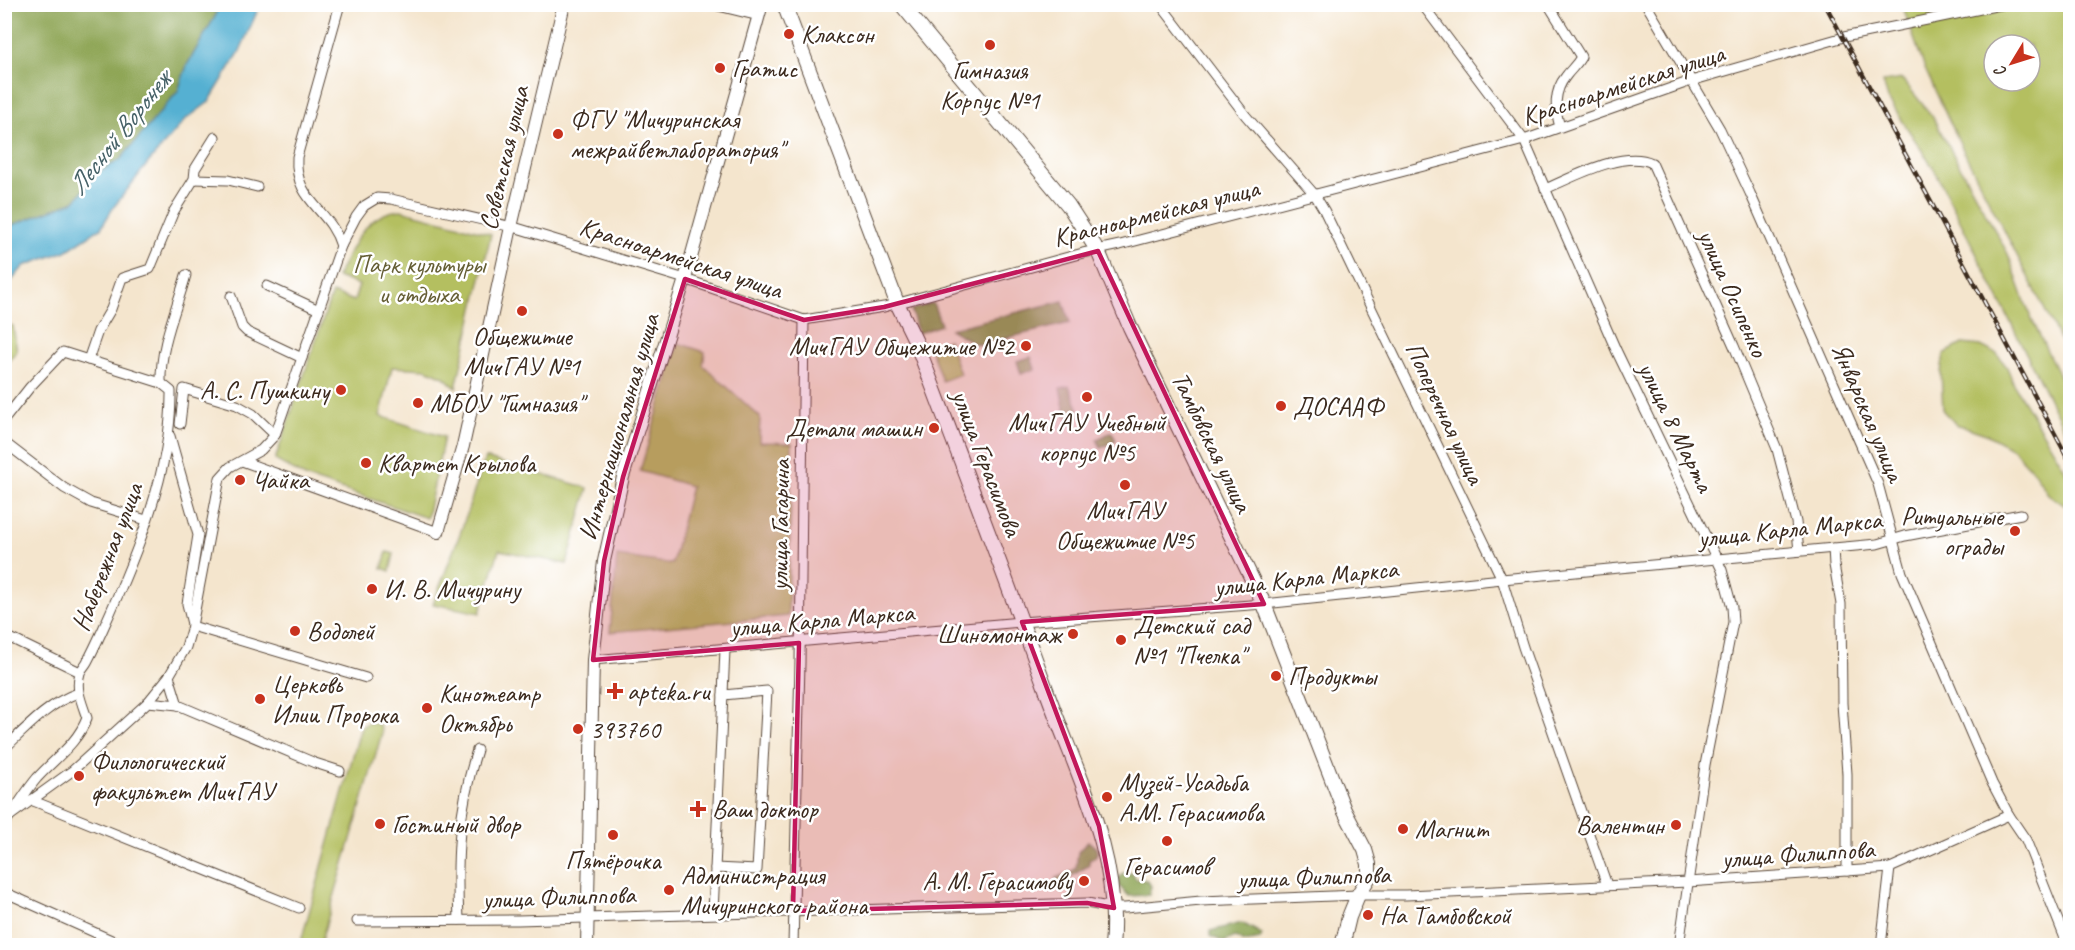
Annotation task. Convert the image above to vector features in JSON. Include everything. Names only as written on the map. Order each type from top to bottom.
[{"type":"main road","name":"Советская улица","points":[[438,531],[463,446],[511,227],[564,4]]},
{"type":"main road","name":"улица Герасимова","points":[[784,4],[897,303],[916,342],[1069,752],[1099,826],[1109,869],[1114,908],[1112,945]]},
{"type":"main road","name":"Тамбовская улица","points":[[901,4],[1068,205],[1098,251],[1130,327],[1264,604],[1344,810],[1365,850],[1369,864],[1369,877],[1349,917],[1342,945]]},
{"type":"main road","name":"Интернациональная улица","points":[[587,945],[593,660],[604,561],[623,477],[685,279],[761,10]]},
{"type":"street","points":[[340,4],[297,157],[296,172],[301,187],[337,232],[341,246]]},
{"type":"street","points":[[710,4],[761,10]]},
{"type":"street","name":"Поперечная улица","points":[[1160,4],[1246,116],[1315,195],[1502,579],[1523,647],[1607,885]]},
{"type":"street","name":"улица 8 Марта","points":[[1422,4],[1524,141],[1616,350],[1722,570],[1732,607],[1732,622],[1705,765],[1679,945]]},
{"type":"street","points":[[1548,4],[1581,57],[1576,67],[1565,76],[1555,101],[1555,112],[1560,128]]},
{"type":"street","name":"Январская улица","points":[[1646,4],[1720,129],[1750,193],[1878,484],[1902,573],[1992,783],[2026,840],[2068,945]]},
{"type":"street","name":"Красноармейская улица","points":[[341,246],[364,206],[377,198],[406,201],[511,227],[685,279],[804,321],[884,308],[1083,252],[1098,251],[1524,141],[1691,81],[1844,37],[2005,4]]},
{"type":"street","points":[[88,360],[98,331],[111,309],[122,278],[150,268],[174,211],[194,178],[195,169],[215,137]]},
{"type":"street","name":"улица Осипенко","points":[[1545,189],[1622,159],[1645,160],[1652,163],[1734,346],[1777,449],[1796,522],[1799,551]]},
{"type":"street","points":[[194,178],[228,180],[257,187]]},
{"type":"street","name":"Набережная улица","points":[[11,815],[72,771],[148,702],[169,676],[186,647],[220,478],[230,467],[261,450],[275,435],[341,246]]},
{"type":"street","name":"Набережная улица","points":[[4,824],[38,777],[71,745],[82,730],[87,718],[78,693],[80,672],[103,629],[157,489],[172,420],[171,391],[160,383],[160,362],[186,275]]},
{"type":"street","points":[[267,286],[319,310]]},
{"type":"street","points":[[231,296],[242,327],[247,332],[302,358]]},
{"type":"street","name":"улица Гагарина","points":[[793,945],[804,321]]},
{"type":"street","points":[[4,420],[49,364],[63,352],[160,383]]},
{"type":"street","points":[[180,424],[184,389],[237,405],[253,414],[275,435]]},
{"type":"street","name":"Набережная улица","points":[[169,433],[198,535],[187,604],[192,626]]},
{"type":"street","points":[[4,442],[64,488],[91,503],[146,520]]},
{"type":"street","points":[[242,461],[438,531]]},
{"type":"street","name":"улица Карла Маркса","points":[[593,660],[1022,622],[1264,604],[1877,544],[2021,514]]},
{"type":"street","points":[[1833,548],[1841,604],[1842,703],[1847,786],[1847,871]]},
{"type":"street","points":[[192,626],[366,678]]},
{"type":"street","points":[[4,635],[80,672]]},
{"type":"street","points":[[713,913],[725,650]]},
{"type":"street","points":[[169,676],[178,705]]},
{"type":"street","points":[[715,868],[757,870],[767,691],[723,695]]},
{"type":"street","points":[[4,750],[46,712],[66,697],[78,693]]},
{"type":"street","points":[[148,702],[178,705],[315,763],[340,771]]},
{"type":"street","points":[[459,920],[457,867],[460,817],[477,750]]},
{"type":"street","points":[[31,800],[299,908]]},
{"type":"street","name":"улица Филиппова","points":[[357,921],[1087,903],[1114,908],[1201,901],[1406,895],[1688,882],[1890,868],[2009,815]]},
{"type":"street","points":[[1881,945],[1890,868]]},
{"type":"street","points":[[4,892],[125,945]]},
{"type":"highlighted area","points":[[1098,251],[1264,604],[1022,622],[1099,826],[1114,908],[1087,903],[793,911],[799,643],[593,660],[604,561],[623,477],[685,279],[804,320],[884,307]]},
{"type":"green space","points":[[5,5],[218,5],[216,15],[187,65],[178,91],[120,160],[97,173],[75,201],[5,228]]},
{"type":"green space","points":[[1902,5],[2070,5],[2070,359],[1964,152],[1925,69]]},
{"type":"green space","points":[[1902,79],[1932,116],[2008,254],[2029,313],[2059,376],[2070,393],[2070,441],[1934,169],[1888,99],[1883,82]]},
{"type":"green space","name":"Парк культуры и отдыха","points":[[401,210],[491,234],[456,388],[444,377],[426,369],[392,367],[380,416],[444,437],[427,518],[305,477],[275,460],[332,293],[354,301],[359,285],[337,277],[348,255],[368,225],[388,213]]},
{"type":"green space","points":[[1063,301],[1070,323],[977,345],[950,329]]},
{"type":"green space","points":[[933,303],[941,325],[918,333],[911,310]]},
{"type":"green space","points":[[5,323],[13,326],[17,351],[5,365]]},
{"type":"green space","points":[[948,340],[960,374],[942,381],[930,347]]},
{"type":"green space","points":[[678,343],[705,352],[703,365],[760,417],[759,442],[792,443],[788,616],[610,632],[617,556],[672,564],[691,486],[640,471]]},
{"type":"green space","points":[[1962,344],[1981,346],[1997,354],[2007,367],[2015,387],[2065,469],[2070,483],[2070,509],[2048,494],[2034,472],[2013,449],[1986,434],[1956,424],[1943,411],[1941,372],[1944,354]]},
{"type":"green space","points":[[1031,357],[1035,369],[1021,374],[1017,361]]},
{"type":"green space","points":[[1069,386],[1081,415],[1066,417],[1060,388]]},
{"type":"green space","points":[[1112,432],[1116,441],[1101,448],[1097,439]]},
{"type":"green space","points":[[485,458],[588,488],[567,564],[499,550],[480,613],[433,604],[461,531]]},
{"type":"green space","points":[[387,552],[394,554],[390,571],[382,568]]},
{"type":"green space","points":[[370,722],[380,725],[382,733],[320,945],[300,945],[361,727]]},
{"type":"green space","points":[[1088,841],[1096,848],[1097,853],[1089,860],[1089,865],[1070,877],[1068,882],[1056,884],[1056,878],[1076,868],[1078,852]]},
{"type":"green space","points":[[1123,873],[1132,873],[1136,879],[1147,880],[1151,886],[1149,895],[1129,896],[1119,886],[1119,878]]},
{"type":"green space","points":[[1242,923],[1262,934],[1260,939],[1245,942],[1235,937],[1224,942],[1210,936],[1210,931]]},
{"type":"water","name":"Лесной Воронеж","points":[[218,4],[260,5],[239,53],[209,102],[185,120],[148,163],[113,208],[101,228],[66,251],[24,266],[8,285],[5,285],[5,228],[75,201],[97,173],[120,160],[178,91],[187,65],[216,15]]},
{"type":"railway","points":[[1825,4],[2070,462]]},
{"type":"place","name":"Клаксон","points":[[789,34]]},
{"type":"place","name":"Гимназия Корпус №1","points":[[990,45]]},
{"type":"place","name":"Гратис","points":[[720,68]]},
{"type":"place","name":"ФГУ \"Мичуринская межрайветлаборатория\"","points":[[558,134]]},
{"type":"place","name":"Общежитие МичГАУ №1","points":[[522,311]]},
{"type":"place","name":"МичГАУ Общежитие №2","points":[[1026,346]]},
{"type":"place","name":"А. С. Пушкину","points":[[341,390]]},
{"type":"place","name":"МичГАУ Учебный корпус №5","points":[[1087,397]]},
{"type":"place","name":"МБОУ \"Гимназия\"","points":[[418,403]]},
{"type":"place","name":"ДОСААФ","points":[[1281,406]]},
{"type":"place","name":"Детали машин","points":[[934,428]]},
{"type":"place","name":"Квартет Крылова","points":[[366,463]]},
{"type":"place","name":"Чайка","points":[[240,480]]},
{"type":"place","name":"МичГАУ Общежитие №5","points":[[1125,485]]},
{"type":"place","name":"Ритуальные ограды","points":[[2015,531]]},
{"type":"place","name":"И. В. Мичурину","points":[[372,589]]},
{"type":"place","name":"Водолей","points":[[295,631]]},
{"type":"place","name":"Шиномонтаж","points":[[1073,634]]},
{"type":"place","name":"Детский сад №1 \"Пчелка\"","points":[[1121,640]]},
{"type":"place","name":"Продукты","points":[[1276,676]]},
{"type":"place","name":"apteka.ru","points":[[615,691]]},
{"type":"place","name":"Церковь Илии Пророка","points":[[260,699]]},
{"type":"place","name":"Кинотеатр Октябрь","points":[[427,708]]},
{"type":"place","name":"393760","points":[[578,729]]},
{"type":"place","name":"Филологический факультет МичГАУ","points":[[79,776]]},
{"type":"place","name":"Музей-Усадьба А.М. Герасимова","points":[[1107,797]]},
{"type":"place","name":"Ваш доктор","points":[[698,809]]},
{"type":"place","name":"Гостиный двор","points":[[380,824]]},
{"type":"place","name":"Валентин","points":[[1676,825]]},
{"type":"place","name":"Магнит","points":[[1403,829]]},
{"type":"place","name":"Пятёрочка","points":[[613,835]]},
{"type":"place","name":"Герасимов","points":[[1167,841]]},
{"type":"place","name":"А. М. Герасимову","points":[[1084,881]]},
{"type":"place","name":"Администрация Мичуринского района","points":[[669,890]]},
{"type":"place","name":"На Тамбовской","points":[[1368,915]]}]
